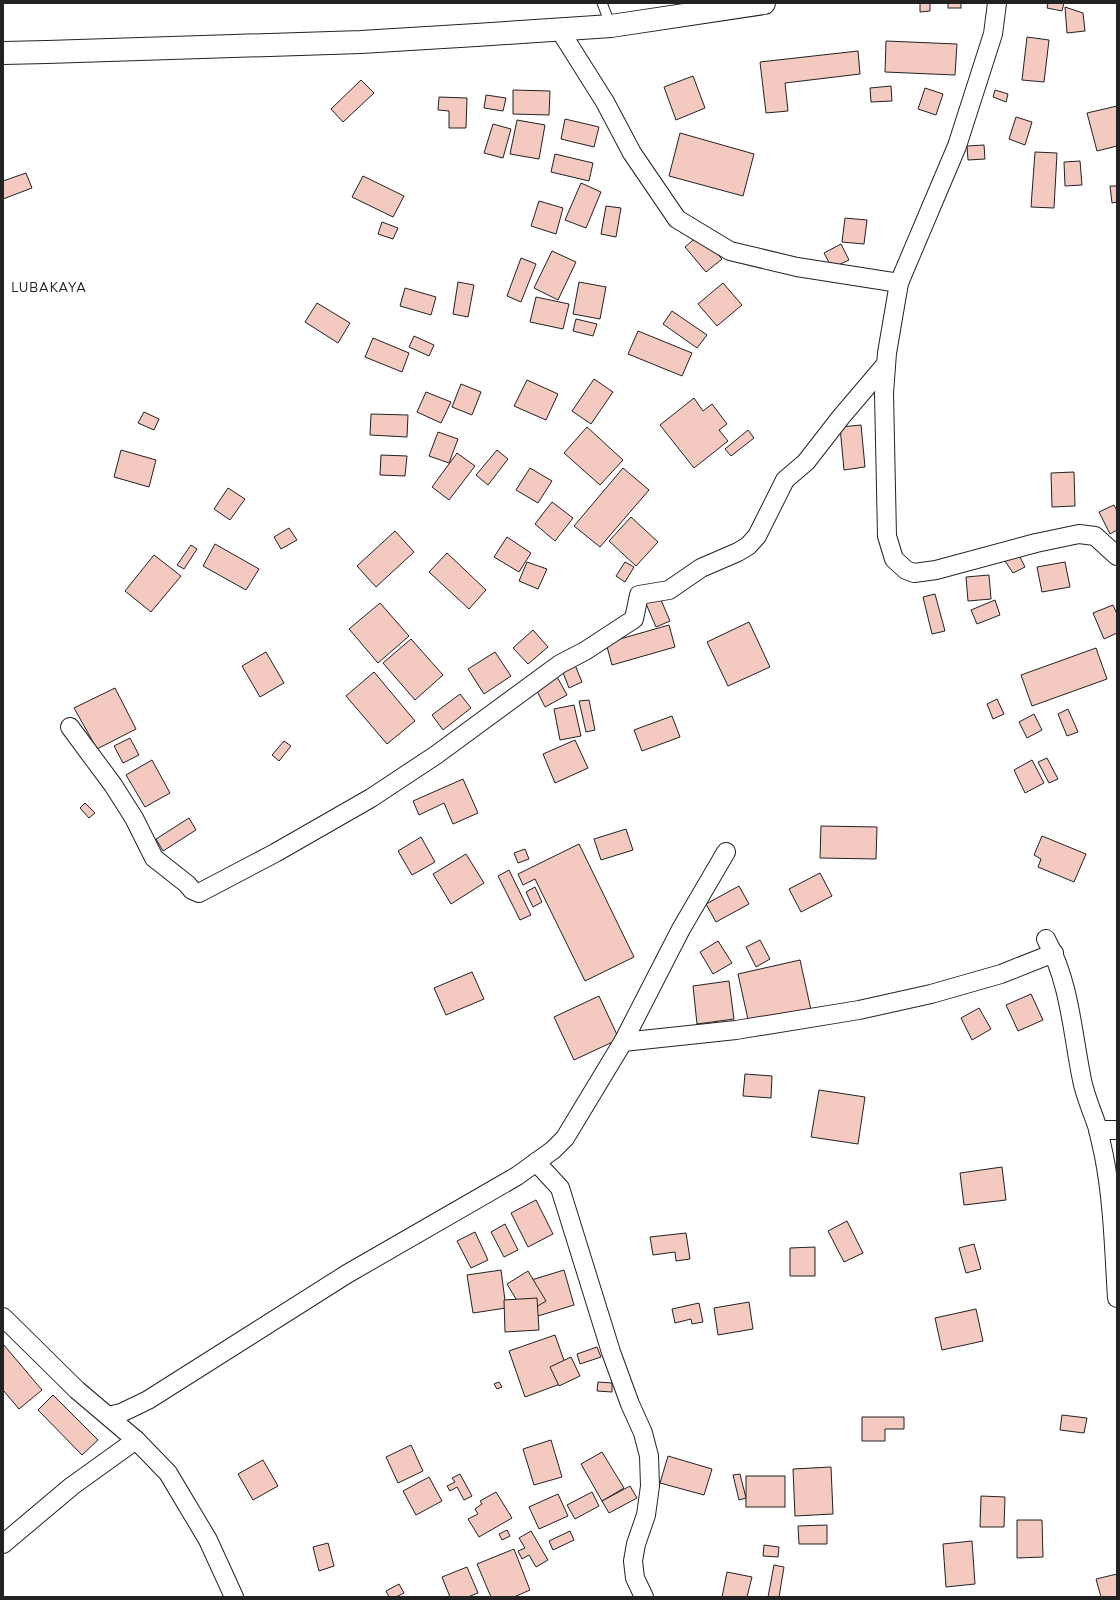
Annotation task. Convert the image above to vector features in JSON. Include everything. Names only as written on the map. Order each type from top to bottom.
[{"type":"main road","points":[[3,52],[55,52],[360,42],[611,26],[764,3]]},
{"type":"street","points":[[997,3],[993,34],[957,146],[899,283],[886,364],[884,393],[887,536],[894,559],[906,570],[914,573],[936,570],[1036,543],[1079,534],[1095,536],[1117,556]]},
{"type":"street","points":[[559,29],[604,102],[632,153],[677,219],[730,251],[797,267],[899,283]]},
{"type":"street","points":[[70,727],[113,785],[134,818],[154,858],[187,884],[192,890],[199,893],[328,824],[371,798],[436,755],[560,664],[585,651],[634,619],[639,595],[669,590],[701,568],[748,546],[757,536],[785,480],[806,462],[841,417],[886,364]]},
{"type":"street","points":[[108,1416],[121,1413],[148,1400],[341,1278],[517,1176],[553,1150],[565,1138],[623,1042],[678,936],[726,852]]},
{"type":"street","points":[[623,1042],[736,1030],[859,1010],[931,994],[1001,974],[1050,946],[1064,983],[1076,1039],[1082,1081],[1098,1130],[1104,1158],[1110,1200],[1117,1298]]},
{"type":"street","points":[[1098,1130],[1117,1130]]},
{"type":"street","points":[[536,1162],[560,1188],[611,1352],[630,1404],[644,1433],[649,1456],[650,1486],[646,1515],[636,1544],[633,1561],[635,1578],[644,1597]]},
{"type":"street","points":[[3,1316],[78,1390],[136,1440],[168,1473],[208,1540],[234,1597]]},
{"type":"street","points":[[3,1544],[72,1486],[136,1440]]},
{"type":"lane","points":[[602,3],[611,26]]},
{"type":"building","points":[[920,3],[930,3],[930,11],[920,12]]},
{"type":"building","points":[[948,3],[961,3],[961,8],[948,8]]},
{"type":"building","points":[[1048,3],[1064,3],[1062,11],[1047,8]]},
{"type":"building","points":[[1065,7],[1083,13],[1085,31],[1067,33]]},
{"type":"building","points":[[1027,37],[1049,40],[1044,82],[1022,80]]},
{"type":"building","points":[[886,41],[957,44],[955,75],[885,72]]},
{"type":"building","points":[[858,51],[860,74],[785,83],[788,111],[766,113],[760,62]]},
{"type":"building","points":[[693,76],[705,108],[676,120],[664,87]]},
{"type":"building","points":[[361,80],[374,93],[343,122],[331,109]]},
{"type":"building","points":[[891,86],[892,101],[871,102],[870,88]]},
{"type":"building","points":[[925,88],[943,94],[936,115],[918,109]]},
{"type":"building","points":[[513,90],[550,91],[549,115],[513,114]]},
{"type":"building","points":[[995,90],[1008,94],[1006,102],[993,97]]},
{"type":"building","points":[[486,95],[506,98],[503,111],[484,108]]},
{"type":"building","points":[[439,97],[467,98],[466,128],[449,128],[449,111],[438,110]]},
{"type":"building","points":[[1117,106],[1117,146],[1097,151],[1087,113]]},
{"type":"building","points":[[1016,117],[1032,122],[1025,145],[1009,139]]},
{"type":"building","points":[[565,119],[599,127],[594,147],[561,139]]},
{"type":"building","points":[[517,120],[545,125],[539,159],[510,154]]},
{"type":"building","points":[[493,124],[511,129],[503,158],[484,153]]},
{"type":"building","points":[[680,133],[754,154],[743,196],[669,176]]},
{"type":"building","points":[[984,145],[985,159],[968,160],[967,146]]},
{"type":"building","points":[[1035,152],[1057,153],[1054,208],[1031,207]]},
{"type":"building","points":[[555,154],[593,163],[589,181],[551,172]]},
{"type":"building","points":[[1080,161],[1082,185],[1065,186],[1064,162]]},
{"type":"building","points":[[26,173],[32,188],[3,199],[3,181]]},
{"type":"building","points":[[363,176],[404,196],[393,217],[352,197]]},
{"type":"building","points":[[581,183],[601,192],[586,228],[565,220]]},
{"type":"building","points":[[1110,186],[1117,186],[1117,202],[1112,203]]},
{"type":"building","points":[[539,201],[563,208],[556,234],[531,226]]},
{"type":"building","points":[[606,206],[621,208],[616,237],[601,234]]},
{"type":"building","points":[[845,218],[867,220],[864,244],[842,242]]},
{"type":"building","points":[[382,222],[398,228],[393,239],[378,234]]},
{"type":"building","points":[[700,234],[722,259],[706,272],[685,247]]},
{"type":"building","points":[[841,244],[849,260],[832,268],[824,253]]},
{"type":"building","points":[[552,251],[576,262],[558,300],[534,288]]},
{"type":"building","points":[[521,258],[536,264],[521,302],[507,296]]},
{"type":"building","points":[[458,282],[474,285],[468,317],[453,314]]},
{"type":"building","points":[[579,282],[606,287],[600,319],[573,314]]},
{"type":"building","points":[[723,283],[742,305],[717,326],[698,304]]},
{"type":"building","points":[[405,288],[436,297],[431,315],[400,306]]},
{"type":"building","points":[[536,297],[569,304],[563,329],[530,322]]},
{"type":"building","points":[[317,303],[350,323],[338,343],[305,322]]},
{"type":"building","points":[[672,311],[707,335],[697,348],[663,324]]},
{"type":"building","points":[[576,319],[597,324],[593,336],[573,331]]},
{"type":"building","points":[[638,331],[692,353],[682,376],[628,354]]},
{"type":"building","points":[[414,336],[434,345],[429,356],[409,347]]},
{"type":"building","points":[[373,338],[409,353],[402,372],[365,357]]},
{"type":"building","points":[[594,379],[613,392],[591,424],[572,411]]},
{"type":"building","points":[[527,380],[558,394],[546,420],[514,406]]},
{"type":"building","points":[[461,384],[481,392],[472,415],[452,407]]},
{"type":"building","points":[[426,392],[451,402],[441,423],[417,412]]},
{"type":"building","points":[[694,398],[703,411],[712,404],[727,424],[719,430],[728,441],[694,468],[660,425]]},
{"type":"building","points":[[144,412],[159,419],[154,430],[138,423]]},
{"type":"building","points":[[371,414],[408,415],[407,437],[370,435]]},
{"type":"building","points":[[861,425],[865,467],[844,470],[840,427]]},
{"type":"building","points":[[587,427],[623,460],[600,485],[564,453]]},
{"type":"building","points":[[748,430],[754,438],[731,456],[725,449]]},
{"type":"building","points":[[438,432],[458,439],[449,463],[429,456]]},
{"type":"building","points":[[121,450],[156,460],[149,487],[114,477]]},
{"type":"building","points":[[497,450],[508,459],[488,485],[476,475]]},
{"type":"building","points":[[457,453],[475,466],[449,500],[432,487]]},
{"type":"building","points":[[381,455],[407,456],[405,476],[380,475]]},
{"type":"building","points":[[530,468],[552,481],[538,503],[516,490]]},
{"type":"building","points":[[623,468],[649,490],[600,547],[574,526]]},
{"type":"building","points":[[1074,472],[1075,506],[1052,507],[1051,473]]},
{"type":"building","points":[[228,488],[245,499],[230,520],[214,509]]},
{"type":"building","points":[[552,502],[573,518],[555,541],[535,524]]},
{"type":"building","points":[[1114,505],[1117,511],[1117,530],[1110,534],[1099,512]]},
{"type":"building","points":[[631,517],[658,542],[636,566],[609,541]]},
{"type":"building","points":[[289,528],[297,540],[281,549],[274,537]]},
{"type":"building","points":[[395,531],[414,552],[376,587],[357,566]]},
{"type":"building","points":[[507,537],[531,553],[519,572],[494,557]]},
{"type":"building","points":[[215,544],[259,569],[246,590],[203,566]]},
{"type":"building","points":[[191,545],[197,549],[184,569],[177,565]]},
{"type":"building","points":[[447,553],[486,590],[469,609],[429,572]]},
{"type":"building","points":[[1018,553],[1025,567],[1013,573],[1005,561]]},
{"type":"building","points":[[154,555],[181,576],[151,612],[125,591]]},
{"type":"building","points":[[527,562],[547,569],[538,589],[519,581]]},
{"type":"building","points":[[625,562],[634,567],[625,582],[616,576]]},
{"type":"building","points":[[1065,562],[1070,587],[1042,592],[1037,567]]},
{"type":"building","points":[[989,575],[991,599],[968,601],[966,577]]},
{"type":"building","points":[[658,593],[670,621],[656,627],[644,599]]},
{"type":"building","points":[[935,594],[945,631],[932,634],[923,597]]},
{"type":"building","points":[[995,600],[1000,615],[977,624],[971,610]]},
{"type":"building","points":[[380,603],[409,636],[378,663],[349,629]]},
{"type":"building","points":[[1113,605],[1117,614],[1117,633],[1104,639],[1093,613]]},
{"type":"building","points":[[749,622],[770,667],[728,686],[707,642]]},
{"type":"building","points":[[669,625],[675,647],[612,665],[606,643]]},
{"type":"building","points":[[533,630],[548,647],[528,664],[513,648]]},
{"type":"building","points":[[411,639],[443,675],[415,700],[383,663]]},
{"type":"building","points":[[1096,648],[1107,679],[1032,706],[1021,675]]},
{"type":"building","points":[[266,652],[284,683],[260,697],[242,666]]},
{"type":"building","points":[[495,652],[511,676],[484,694],[468,669]]},
{"type":"building","points":[[575,665],[582,682],[569,688],[562,670]]},
{"type":"building","points":[[374,672],[415,721],[387,744],[346,696]]},
{"type":"building","points":[[555,673],[567,695],[545,707],[534,685]]},
{"type":"building","points":[[115,688],[136,729],[97,749],[74,708]]},
{"type":"building","points":[[460,694],[471,708],[443,730],[432,715]]},
{"type":"building","points":[[997,699],[1004,714],[993,719],[987,704]]},
{"type":"building","points":[[589,700],[595,730],[586,732],[579,701]]},
{"type":"building","points":[[574,705],[581,736],[560,740],[554,709]]},
{"type":"building","points":[[1068,709],[1078,732],[1067,736],[1058,714]]},
{"type":"building","points":[[1034,714],[1042,730],[1027,738],[1019,722]]},
{"type":"building","points":[[672,716],[680,737],[642,751],[634,730]]},
{"type":"building","points":[[130,738],[139,755],[123,763],[114,746]]},
{"type":"building","points":[[575,740],[588,768],[555,783],[543,754]]},
{"type":"building","points":[[284,741],[291,746],[279,761],[272,755]]},
{"type":"building","points":[[1047,758],[1058,779],[1049,783],[1038,762]]},
{"type":"building","points":[[152,760],[170,793],[145,807],[126,775]]},
{"type":"building","points":[[1032,760],[1044,783],[1025,793],[1014,770]]},
{"type":"building","points":[[463,779],[478,813],[453,824],[444,803],[419,815],[413,801]]},
{"type":"building","points":[[85,803],[95,813],[89,818],[80,808]]},
{"type":"building","points":[[189,818],[196,830],[163,851],[156,839]]},
{"type":"building","points":[[821,826],[877,827],[876,859],[820,858]]},
{"type":"building","points":[[626,829],[633,850],[601,860],[594,839]]},
{"type":"building","points":[[1042,836],[1086,854],[1074,882],[1038,867],[1041,859],[1034,855]]},
{"type":"building","points":[[421,837],[435,862],[412,875],[398,851]]},
{"type":"building","points":[[579,844],[634,957],[585,981],[535,879],[523,885],[518,874]]},
{"type":"building","points":[[525,849],[529,859],[518,863],[514,853]]},
{"type":"building","points":[[466,854],[484,883],[451,904],[433,874]]},
{"type":"building","points":[[509,870],[531,915],[520,920],[498,876]]},
{"type":"building","points":[[820,873],[832,896],[801,912],[789,889]]},
{"type":"building","points":[[739,886],[749,904],[716,922],[706,904]]},
{"type":"building","points":[[535,887],[542,902],[533,907],[526,892]]},
{"type":"building","points":[[760,940],[770,959],[756,967],[746,947]]},
{"type":"building","points":[[718,941],[732,963],[713,974],[700,952]]},
{"type":"building","points":[[800,960],[811,1010],[749,1024],[738,974]]},
{"type":"building","points":[[472,972],[484,999],[446,1015],[434,988]]},
{"type":"building","points":[[729,981],[734,1019],[697,1024],[693,986]]},
{"type":"building","points":[[1031,994],[1043,1020],[1018,1031],[1006,1005]]},
{"type":"building","points":[[599,996],[619,1039],[574,1060],[554,1017]]},
{"type":"building","points":[[979,1008],[991,1029],[972,1040],[961,1018]]},
{"type":"building","points":[[745,1074],[772,1076],[771,1098],[743,1096]]},
{"type":"building","points":[[819,1090],[865,1097],[858,1144],[811,1137]]},
{"type":"building","points":[[1002,1167],[1006,1200],[964,1205],[960,1173]]},
{"type":"building","points":[[536,1200],[553,1234],[528,1247],[511,1213]]},
{"type":"building","points":[[847,1221],[863,1253],[844,1262],[828,1231]]},
{"type":"building","points":[[505,1224],[518,1250],[504,1257],[491,1232]]},
{"type":"building","points":[[475,1232],[488,1260],[471,1268],[457,1241]]},
{"type":"building","points":[[686,1233],[690,1259],[676,1261],[675,1252],[653,1255],[650,1237]]},
{"type":"building","points":[[974,1244],[981,1269],[966,1273],[959,1248]]},
{"type":"building","points":[[815,1247],[815,1276],[790,1276],[790,1248]]},
{"type":"building","points":[[501,1270],[506,1308],[473,1313],[467,1275]]},
{"type":"building","points":[[564,1270],[574,1305],[525,1320],[515,1285]]},
{"type":"building","points":[[528,1271],[546,1301],[525,1314],[507,1284]]},
{"type":"building","points":[[537,1298],[539,1330],[505,1332],[504,1300]]},
{"type":"building","points":[[749,1302],[753,1329],[718,1335],[714,1308]]},
{"type":"building","points":[[699,1303],[703,1322],[692,1324],[691,1319],[675,1323],[672,1309]]},
{"type":"building","points":[[976,1309],[983,1341],[942,1350],[935,1318]]},
{"type":"building","points":[[555,1335],[571,1380],[525,1397],[509,1351]]},
{"type":"building","points":[[3,1344],[42,1390],[19,1409],[3,1390]]},
{"type":"building","points":[[597,1347],[601,1357],[580,1364],[577,1354]]},
{"type":"building","points":[[571,1357],[580,1376],[559,1386],[550,1367]]},
{"type":"building","points":[[499,1382],[502,1387],[497,1389],[494,1384]]},
{"type":"building","points":[[598,1382],[612,1383],[612,1392],[597,1391]]},
{"type":"building","points":[[53,1395],[98,1440],[82,1455],[38,1410]]},
{"type":"building","points":[[1062,1415],[1087,1418],[1084,1433],[1060,1430]]},
{"type":"building","points":[[862,1417],[904,1417],[904,1429],[885,1429],[885,1441],[862,1441]]},
{"type":"building","points":[[551,1440],[562,1477],[534,1485],[523,1449]]},
{"type":"building","points":[[411,1445],[423,1471],[398,1483],[386,1457]]},
{"type":"building","points":[[602,1452],[624,1488],[602,1501],[581,1464]]},
{"type":"building","points":[[668,1456],[712,1469],[704,1495],[660,1483]]},
{"type":"building","points":[[263,1460],[278,1486],[253,1500],[238,1474]]},
{"type":"building","points":[[831,1467],[833,1514],[795,1516],[793,1469]]},
{"type":"building","points":[[460,1474],[472,1496],[464,1500],[457,1487],[450,1491],[447,1486],[455,1482],[452,1478]]},
{"type":"building","points":[[740,1474],[746,1498],[739,1500],[733,1475]]},
{"type":"building","points":[[746,1476],[785,1476],[785,1507],[746,1507]]},
{"type":"building","points":[[429,1477],[442,1501],[416,1515],[403,1491]]},
{"type":"building","points":[[630,1486],[637,1498],[609,1513],[602,1501]]},
{"type":"building","points":[[496,1492],[512,1518],[479,1537],[468,1519],[478,1514],[475,1509],[482,1504],[480,1501]]},
{"type":"building","points":[[592,1492],[599,1506],[575,1519],[567,1505]]},
{"type":"building","points":[[558,1494],[568,1516],[539,1529],[529,1507]]},
{"type":"building","points":[[981,1496],[1005,1497],[1004,1527],[980,1527]]},
{"type":"building","points":[[1017,1520],[1042,1520],[1043,1557],[1017,1558]]},
{"type":"building","points":[[827,1525],[827,1544],[799,1544],[798,1526]]},
{"type":"building","points":[[507,1530],[510,1536],[502,1540],[499,1534]]},
{"type":"building","points":[[531,1531],[548,1560],[536,1567],[529,1555],[522,1559],[518,1551],[525,1548],[519,1538]]},
{"type":"building","points":[[570,1531],[574,1540],[553,1550],[549,1541]]},
{"type":"building","points":[[972,1541],[975,1584],[946,1587],[943,1544]]},
{"type":"building","points":[[328,1543],[334,1566],[319,1571],[313,1547]]},
{"type":"building","points":[[764,1545],[779,1547],[778,1557],[763,1556]]},
{"type":"building","points":[[514,1549],[530,1590],[514,1597],[491,1597],[477,1564]]},
{"type":"building","points":[[774,1565],[784,1567],[779,1597],[768,1597]]},
{"type":"building","points":[[467,1567],[478,1593],[468,1597],[450,1597],[442,1577]]},
{"type":"building","points":[[727,1572],[752,1577],[747,1597],[722,1597]]},
{"type":"building","points":[[1117,1574],[1117,1597],[1101,1597],[1096,1579]]},
{"type":"building","points":[[399,1584],[404,1593],[396,1597],[389,1597],[386,1591]]},
{"type":"district","name":"LUBAKAYA","points":[[49,287]]}]
